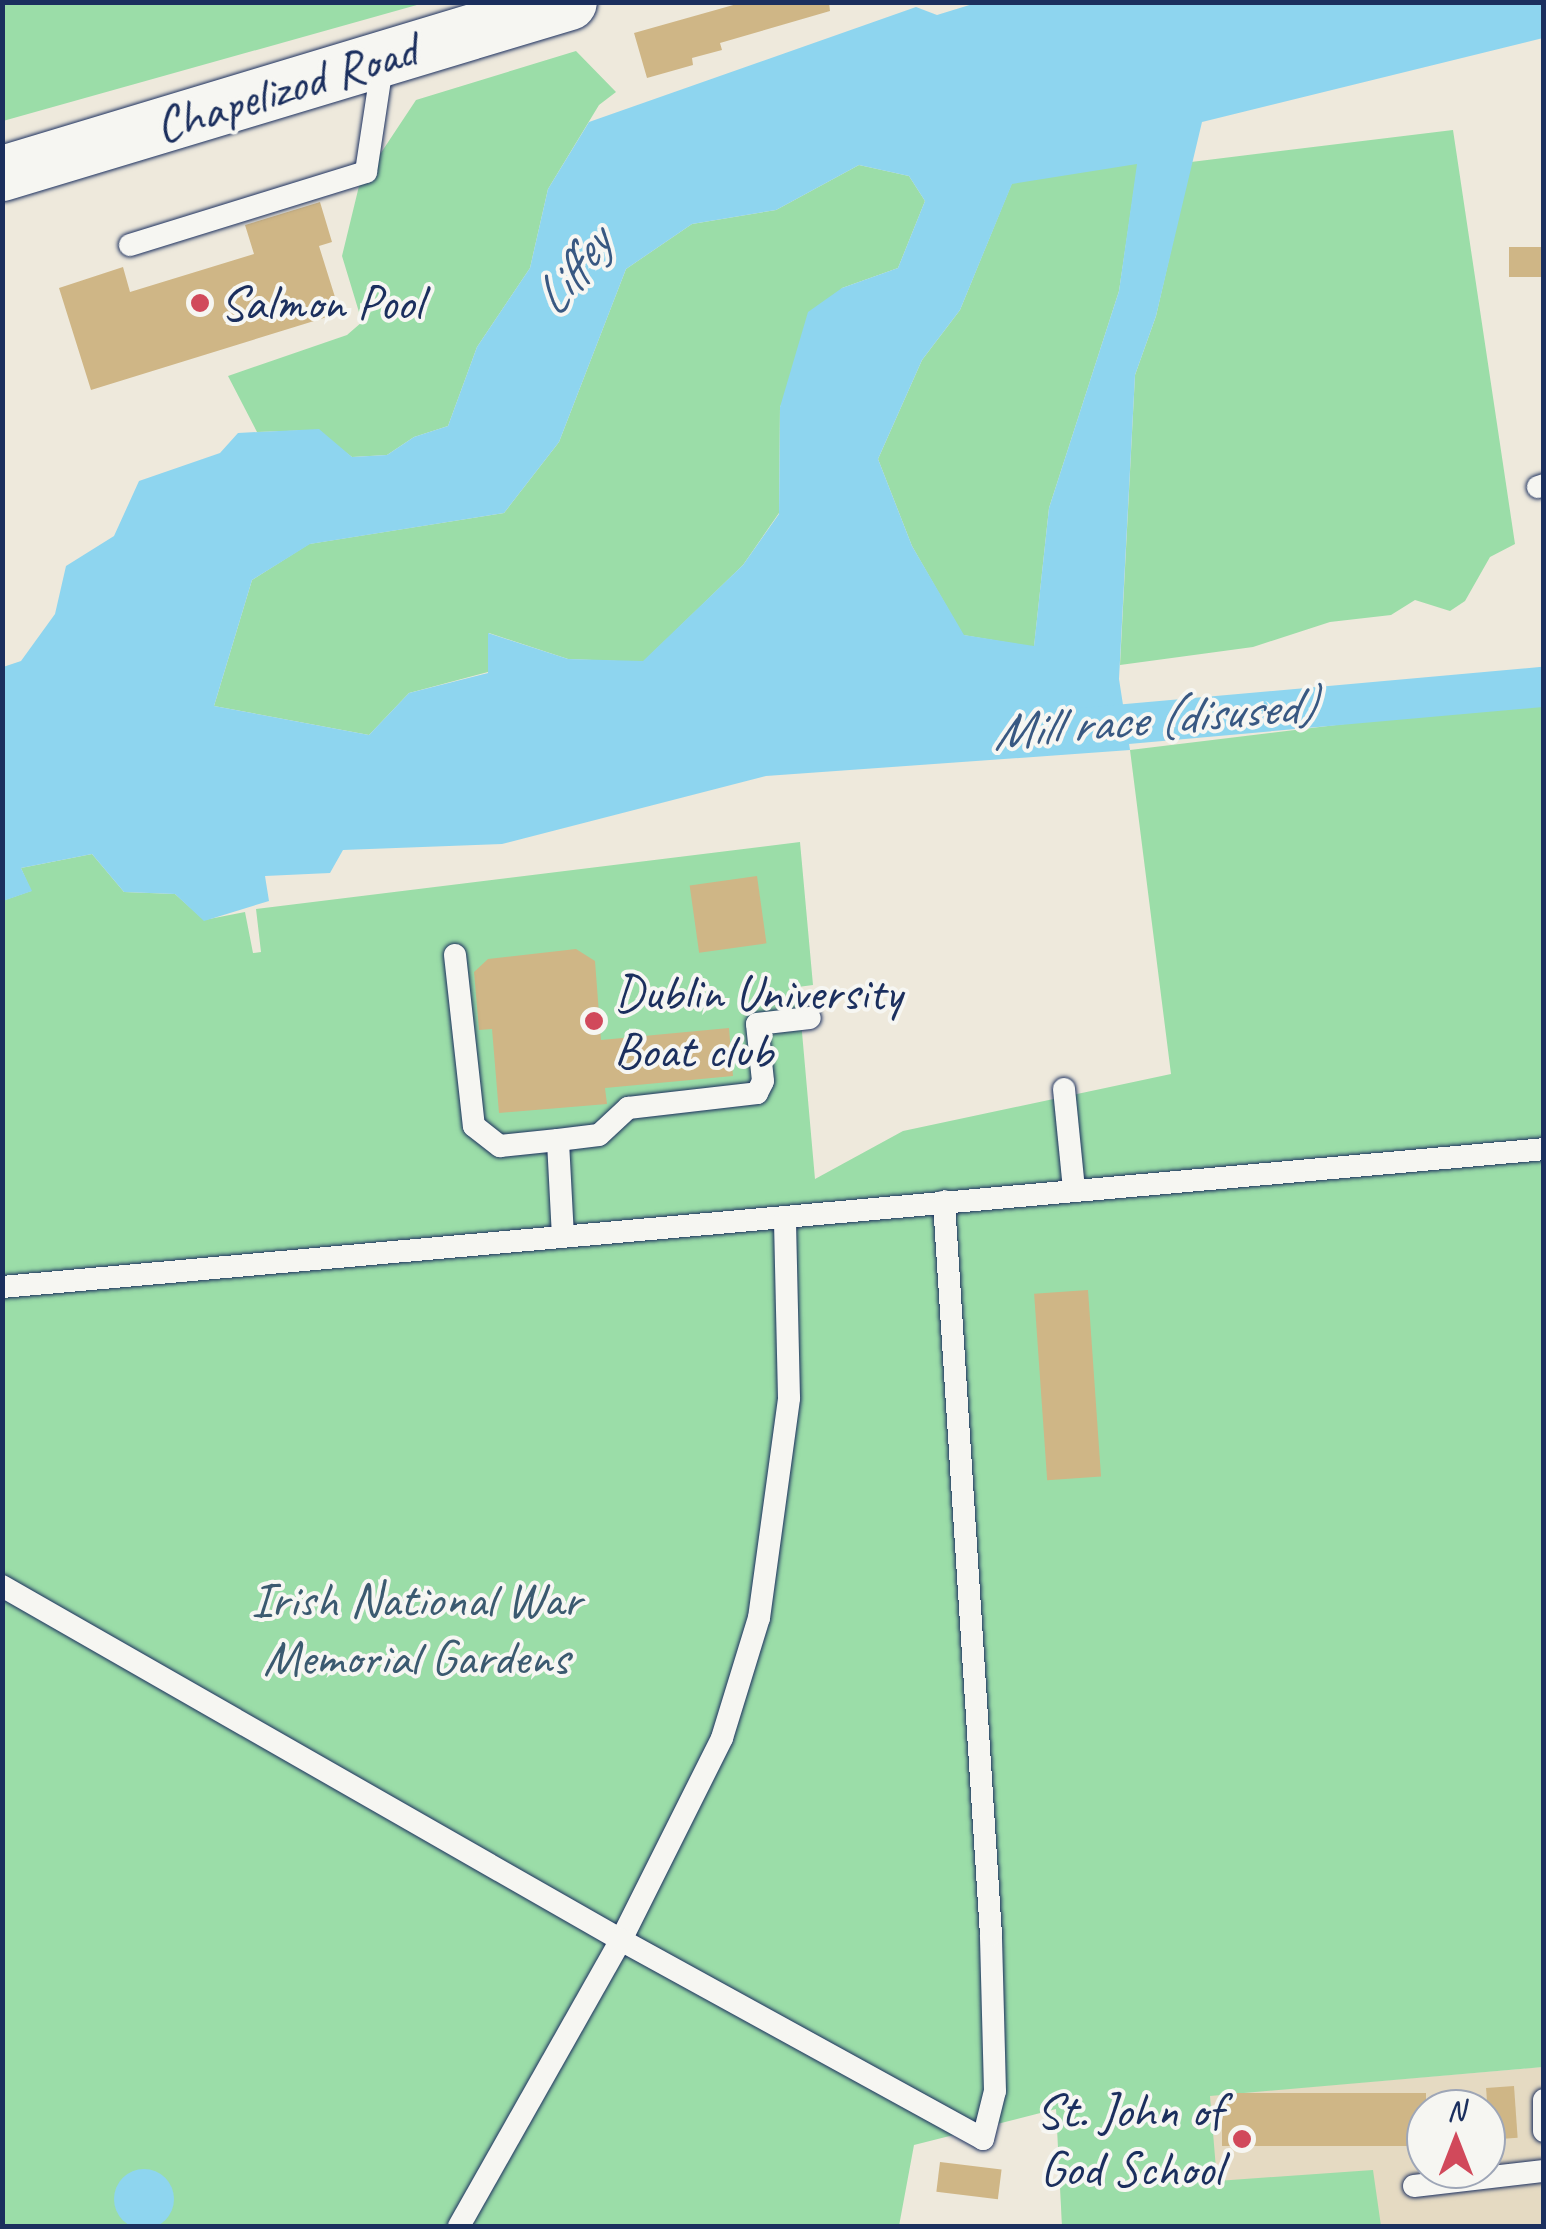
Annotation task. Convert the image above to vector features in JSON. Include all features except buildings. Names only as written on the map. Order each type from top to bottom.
[{"type":"main road","name":"Chapelizod Road","points":[[2,174],[569,2]]},
{"type":"lane","points":[[130,245],[366,172],[383,59]]},
{"type":"lane","points":[[455,955],[474,1126],[500,1146],[600,1135],[628,1108],[758,1093],[763,1082],[758,1024],[810,1018]]},
{"type":"lane","points":[[1064,1089],[1074,1190]]},
{"type":"lane","points":[[558,1140],[562,1237]]},
{"type":"lane","points":[[2,1287],[785,1220],[944,1202],[1544,1149]]},
{"type":"lane","points":[[2,1586],[621,1940],[984,2139],[994,2091],[992,1935],[944,1202]]},
{"type":"lane","points":[[460,2226],[621,1940],[722,1738],[758,1618],[789,1398],[785,1220]]},
{"type":"lane","points":[[1544,2100],[1544,2130]]},
{"type":"lane","points":[[1506,2175],[1544,2171]]},
{"type":"shaded area","name":"St. John of God School","points":[[1543,2067],[1543,2226],[1062,2226],[1057,2108]]},
{"type":"green space","points":[[3,2],[424,2],[424,3],[3,121]]},
{"type":"green space","points":[[576,51],[616,92],[599,105],[548,189],[530,268],[477,347],[448,426],[414,437],[387,455],[352,457],[315,430],[257,432],[228,376],[347,335],[362,322],[342,256],[359,186],[416,100]]},
{"type":"green space","points":[[1453,130],[1515,544],[1490,557],[1465,601],[1450,611],[1415,600],[1391,615],[1330,622],[1253,647],[1120,665],[1135,375],[1156,316],[1191,162]]},
{"type":"green space","points":[[1138,163],[1119,291],[1049,508],[1034,647],[963,635],[912,546],[878,459],[922,360],[960,310],[1012,183]]},
{"type":"green space","points":[[859,165],[909,176],[925,201],[898,268],[842,288],[780,407],[779,513],[743,565],[643,662],[568,659],[489,633],[488,672],[409,693],[369,735],[214,706],[252,580],[309,544],[504,513],[559,442],[626,269],[692,224],[776,210]]},
{"type":"green space","name":"Irish National War Memorial Gardens","points":[[1543,700],[1543,2067],[1210,2096],[1217,2181],[1373,2170],[1381,2226],[1062,2226],[1056,2109],[914,2145],[899,2226],[3,2226],[2,901],[31,891],[21,868],[92,854],[124,892],[175,894],[204,920],[245,912],[253,953],[261,952],[256,909],[800,842],[813,985],[798,987],[815,1179],[903,1131],[1171,1074],[1130,750]]},
{"type":"water","name":"Liffey","points":[[976,3],[1543,3],[1543,38],[1202,122],[1156,316],[1135,375],[1119,679],[1130,750],[766,776],[502,844],[343,850],[330,873],[265,876],[269,901],[204,921],[175,894],[124,892],[92,854],[21,868],[32,891],[3,901],[3,667],[21,661],[55,614],[66,566],[114,536],[139,481],[220,453],[238,433],[319,429],[352,457],[387,455],[414,437],[448,426],[477,347],[530,268],[548,189],[589,122],[916,7],[937,15]],"holes":[[[1137,164],[1119,291],[1049,508],[1034,646],[964,635],[912,546],[878,459],[922,360],[960,310],[1012,184]],[[859,165],[909,176],[925,201],[898,268],[842,288],[808,312],[780,407],[779,514],[743,565],[643,661],[568,659],[488,633],[488,673],[409,693],[369,735],[214,706],[252,580],[310,544],[504,513],[559,442],[626,269],[692,224],[776,210]]]},
{"type":"water","points":[[144,2169],[165,2178],[174,2199],[165,2220],[144,2229],[123,2220],[114,2199],[123,2178]]},
{"type":"waterway","name":"Mill race (disused)","points":[[1071,729],[1544,687]]},
{"type":"place","name":"Salmon Pool","points":[[200,303]]},
{"type":"place","name":"Dublin University Boat club","points":[[594,1021]]},
{"type":"place","name":"St. John of God School","points":[[1242,2139]]}]
